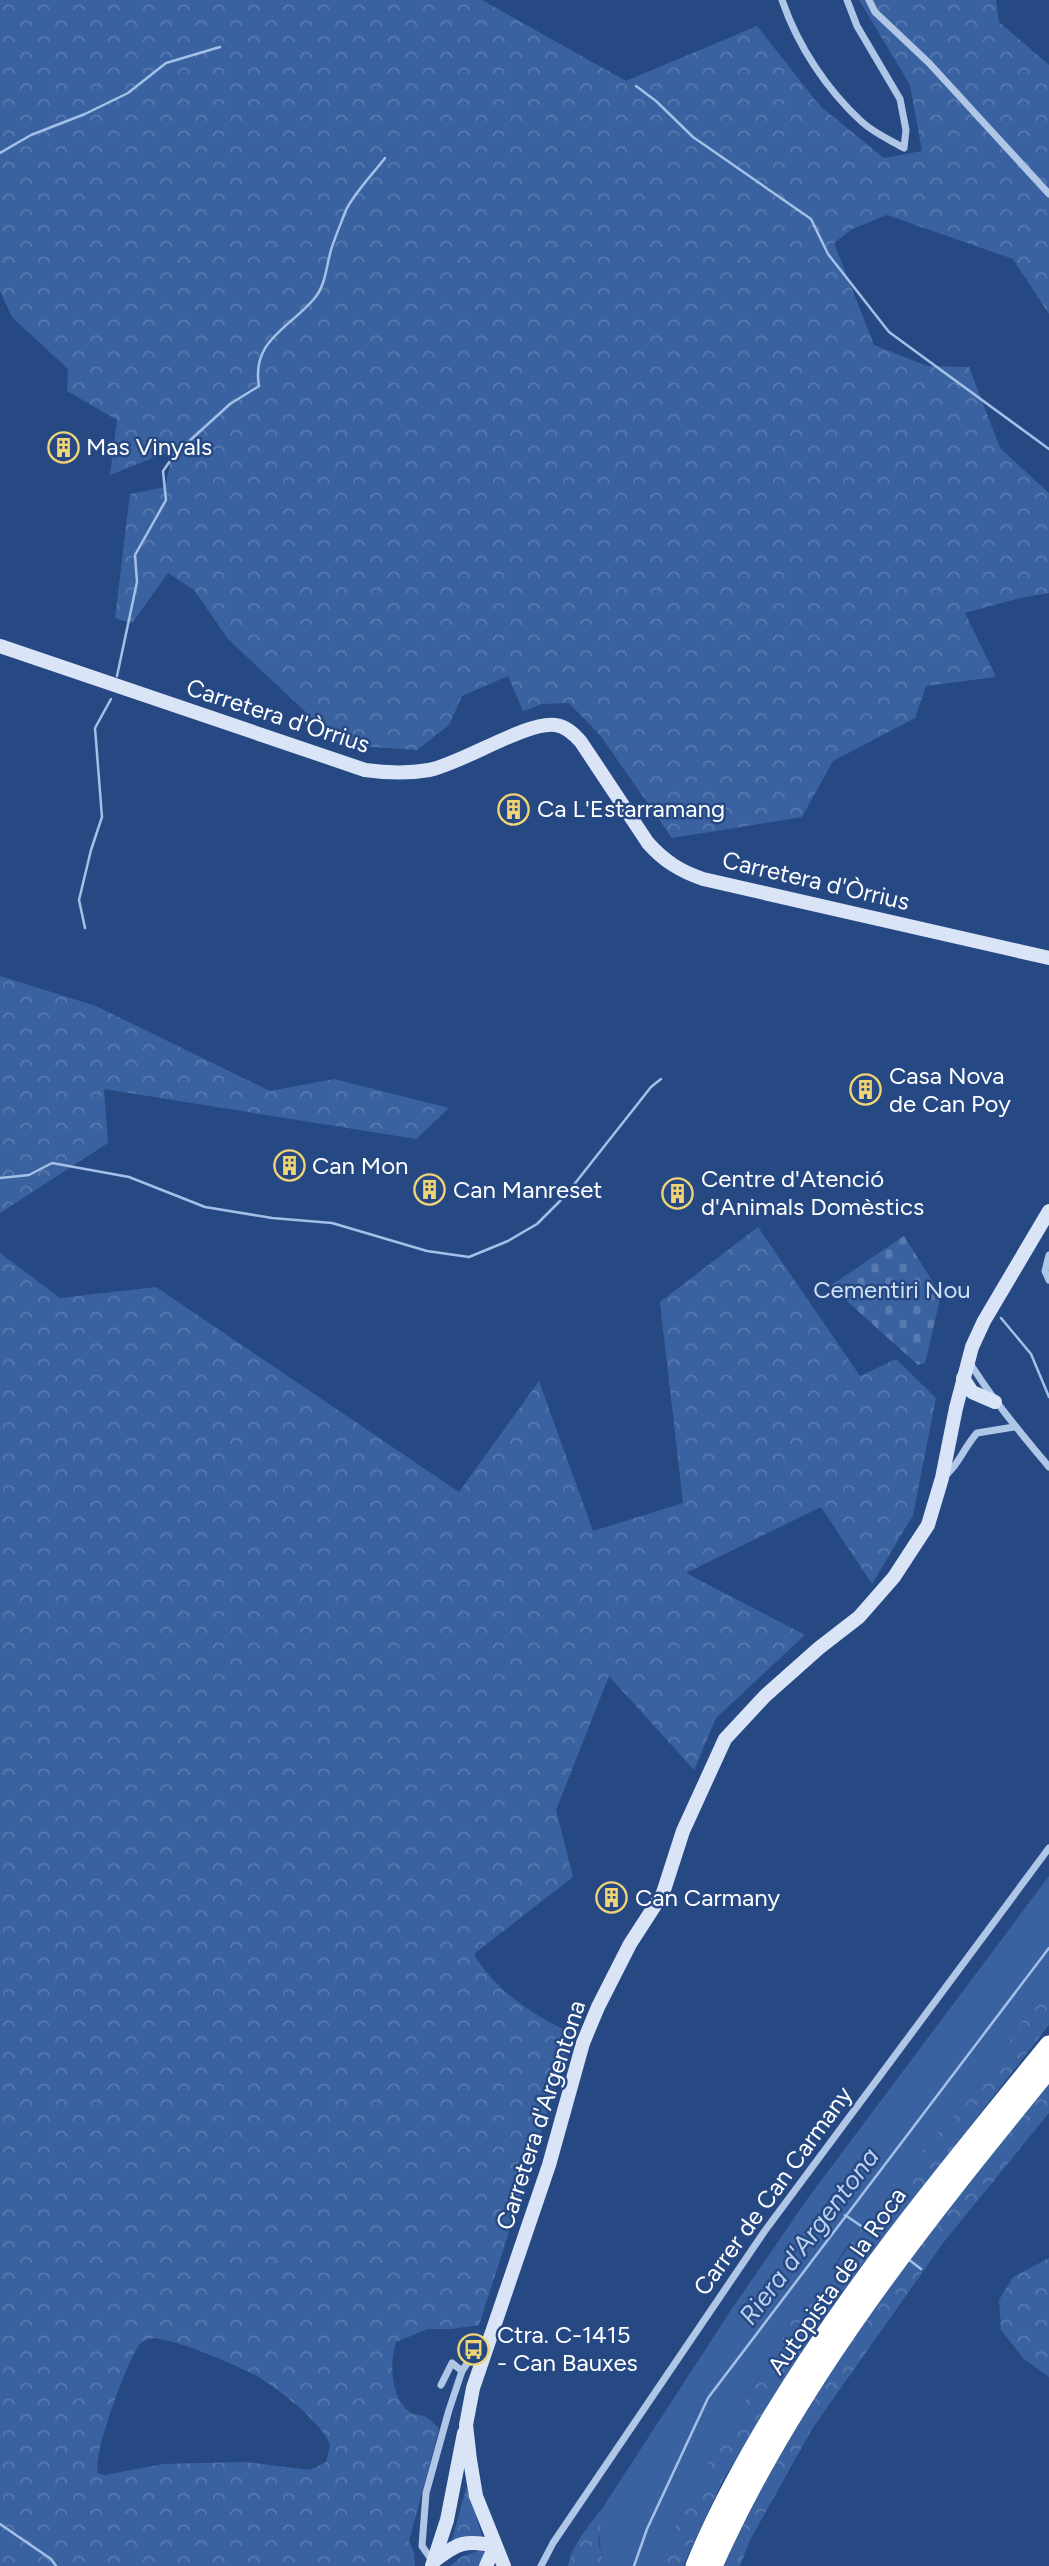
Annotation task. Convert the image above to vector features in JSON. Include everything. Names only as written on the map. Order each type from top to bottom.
[{"type":"highway","name":"Autopista de la Roca","points":[[695,2566],[727,2498],[794,2380],[847,2302],[933,2188],[1049,2045]]},
{"type":"highway","name":"Autopista de la Roca","points":[[713,2566],[744,2499],[785,2424],[836,2346],[921,2230],[1049,2069]]},
{"type":"street","points":[[782,0],[793,31],[825,81],[863,123],[904,148],[906,130],[900,99],[857,26],[847,0]]},
{"type":"street","points":[[869,0],[874,12],[929,63],[1049,194]]},
{"type":"street","name":"Carretera d'Òrrius","points":[[0,646],[365,770],[394,774],[429,769],[448,764],[530,730],[554,724],[573,733],[581,742],[648,843],[661,857],[685,873],[1049,958]]},
{"type":"street","name":"Carretera d'Argentona","points":[[504,2566],[477,2496],[466,2424],[473,2388],[558,2137],[583,2043],[630,1944],[663,1893],[683,1830],[726,1739],[765,1696],[818,1648],[859,1617],[894,1577],[928,1525],[942,1478],[968,1360],[984,1321],[1049,1211]]},
{"type":"street","points":[[1049,1255],[1045,1271],[1049,1280]]},
{"type":"street","points":[[968,1360],[995,1402],[1049,1467]]},
{"type":"street","points":[[963,1378],[972,1392],[995,1402]]},
{"type":"street","points":[[942,1478],[951,1472],[966,1445],[977,1433],[1014,1427]]},
{"type":"street","name":"Carrer de Can Carmany","points":[[541,2566],[553,2543],[764,2232],[1049,1848]]},
{"type":"street","points":[[433,2564],[422,2546],[426,2493],[462,2371],[481,2345],[495,2312],[503,2304]]},
{"type":"street","points":[[441,2385],[452,2363],[462,2371]]},
{"type":"street","points":[[433,2564],[447,2520],[466,2424]]},
{"type":"street","points":[[433,2564],[448,2550],[474,2541],[495,2546],[486,2566]]},
{"type":"green space","points":[[0,0],[482,0],[626,81],[757,26],[820,106],[884,158],[922,151],[910,85],[859,0],[996,0],[999,22],[1049,65],[1049,314],[1013,259],[887,215],[852,229],[834,243],[874,345],[927,366],[969,367],[1000,448],[1049,493],[1049,593],[965,613],[996,677],[926,686],[915,718],[833,761],[802,817],[672,838],[600,735],[569,703],[542,704],[523,711],[508,676],[462,696],[449,725],[417,750],[341,745],[228,639],[194,590],[168,573],[132,623],[115,618],[130,494],[165,487],[173,450],[110,475],[117,420],[67,391],[68,369],[12,317],[0,291]]},
{"type":"green space","points":[[0,976],[96,1006],[270,1091],[334,1079],[449,1108],[416,1139],[104,1089],[108,1143],[0,1213]]},
{"type":"green space","points":[[758,1227],[860,1376],[896,1359],[936,1398],[913,1515],[872,1584],[821,1507],[686,1573],[805,1635],[716,1718],[694,1770],[609,1676],[556,1810],[573,1877],[474,1954],[493,1979],[516,2001],[571,2033],[479,2325],[428,2329],[396,2342],[392,2370],[399,2398],[410,2412],[426,2417],[439,2429],[409,2541],[414,2552],[415,2566],[0,2566],[0,1253],[60,1298],[156,1287],[459,1492],[539,1381],[593,1531],[683,1503],[660,1302]],"holes":[[[154,2338],[178,2343],[240,2368],[283,2394],[307,2415],[325,2436],[330,2445],[326,2462],[310,2470],[246,2462],[163,2464],[105,2475],[98,2473],[100,2448],[119,2388],[139,2345]]]},
{"type":"green space","name":"Cementiri Nou","points":[[904,1236],[941,1295],[925,1363],[918,1365],[830,1286]]},
{"type":"green space","points":[[1049,1876],[1049,1982],[967,2102],[844,2250],[827,2278],[792,2321],[707,2464],[669,2538],[658,2566],[604,2566],[599,2525],[607,2501],[731,2310],[808,2198]]},
{"type":"green space","points":[[1049,1982],[1049,2025],[860,2268],[809,2340],[723,2480],[683,2566],[658,2566],[669,2538],[707,2464],[792,2321],[827,2278],[870,2214],[926,2146],[967,2102]]},
{"type":"green space","points":[[1049,2084],[1049,2113],[943,2243],[812,2429],[750,2540],[740,2566],[723,2566],[784,2450],[877,2302],[937,2219]]},
{"type":"green space","points":[[1049,2258],[1049,2377],[1024,2359],[1001,2330],[999,2300],[1013,2277]]},
{"type":"green space","points":[[466,2488],[483,2540],[451,2544]]},
{"type":"green space","points":[[604,2506],[598,2540],[604,2566],[568,2566],[578,2542]]},
{"type":"green space","points":[[481,2550],[485,2553],[483,2566],[450,2566],[461,2557]]},
{"type":"waterway","points":[[0,153],[31,135],[85,114],[128,93],[166,63],[220,47]]},
{"type":"waterway","points":[[636,86],[656,101],[693,137],[811,219],[828,254],[889,332],[1049,449]]},
{"type":"waterway","points":[[117,676],[137,582],[135,555],[166,500],[163,471],[175,454],[230,404],[259,386],[258,371],[266,346],[317,295],[346,210],[385,158]]},
{"type":"waterway","points":[[85,928],[79,900],[102,817],[95,728],[111,699]]},
{"type":"waterway","points":[[0,1178],[29,1175],[52,1163],[129,1177],[205,1207],[272,1218],[332,1223],[427,1251],[469,1257],[508,1241],[537,1224],[565,1196],[651,1087],[661,1079]]},
{"type":"waterway","points":[[1001,1318],[1031,1354],[1049,1397]]},
{"type":"waterway","name":"Riera d'Argentona","points":[[634,2566],[647,2529],[708,2398],[1049,1948]]},
{"type":"waterway","points":[[845,2215],[867,2230]]},
{"type":"waterway","points":[[908,2259],[921,2269]]},
{"type":"waterway","points":[[0,2524],[51,2559],[56,2566]]},
{"type":"place","name":"Mas Vinyals","points":[[63,447]]},
{"type":"place","name":"Ca L'Estarramang","points":[[514,809]]},
{"type":"place","name":"Casa Nova de Can Poy","points":[[866,1090]]},
{"type":"place","name":"Can Mon","points":[[289,1166]]},
{"type":"place","name":"Can Manreset","points":[[430,1190]]},
{"type":"place","name":"Centre d'Atenció d'Animals Domèstics","points":[[678,1193]]},
{"type":"place","name":"Can Carmany","points":[[612,1898]]},
{"type":"place","name":"Ctra. C-1415 - Can Bauxes","points":[[474,2349]]}]
